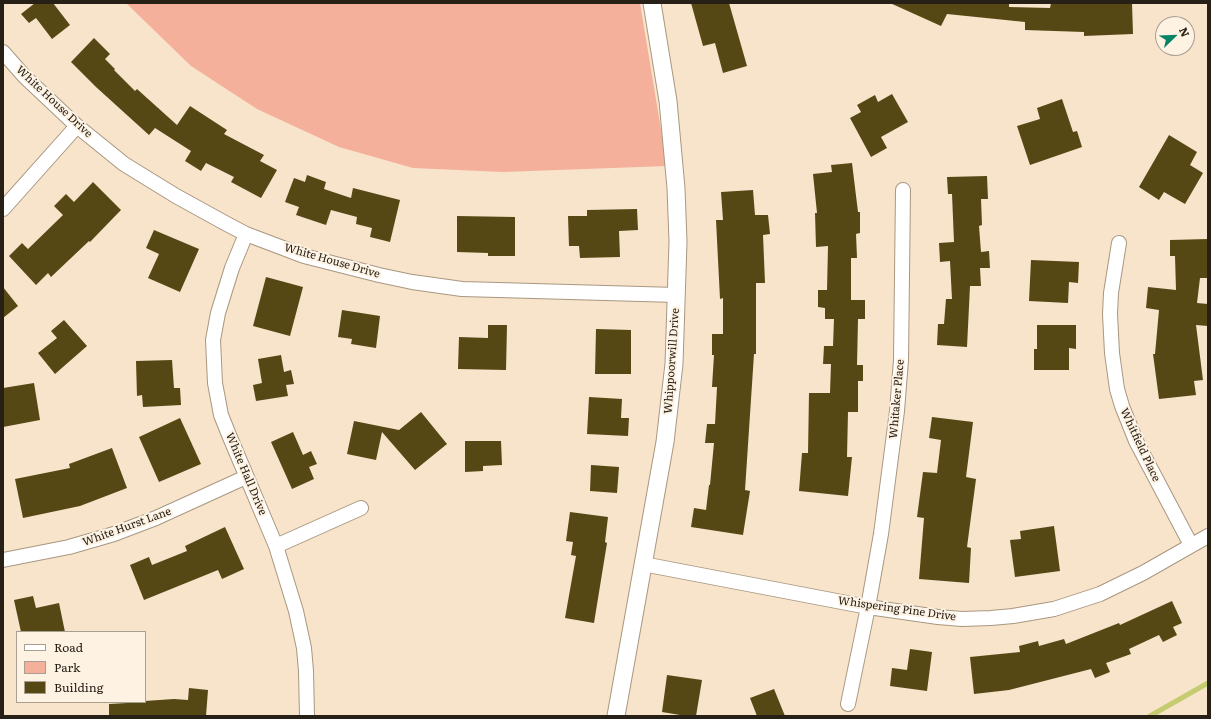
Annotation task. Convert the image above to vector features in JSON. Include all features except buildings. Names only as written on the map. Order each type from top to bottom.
[{"type":"street","name":"Whippoorwill Drive","points":[[616,716],[659,477],[671,400],[675,357],[678,242],[673,146],[663,60],[652,3]]},
{"type":"street","name":"White House Drive","points":[[3,52],[25,77],[77,126],[124,164],[154,184],[246,234],[304,256],[379,275],[433,285],[487,290],[677,295]]},
{"type":"street","points":[[3,209],[77,126]]},
{"type":"street","name":"Whitaker Place","points":[[848,704],[868,607],[893,450],[901,360],[903,190]]},
{"type":"street","name":"White Hall Drive","points":[[246,234],[221,299],[215,326],[213,353],[215,383],[221,415],[276,546],[291,591],[301,628],[306,671],[306,716]]},
{"type":"street","name":"Whitfield Place","points":[[1119,243],[1111,293],[1110,332],[1114,371],[1119,395],[1136,441],[1191,545]]},
{"type":"street","name":"White Hurst Lane","points":[[3,560],[62,549],[114,534],[156,518],[246,477]]},
{"type":"street","points":[[276,546],[361,508]]},
{"type":"street","name":"Whispering Pine Drive","points":[[643,564],[868,607],[938,617],[962,619],[991,618],[1032,613],[1073,603],[1100,594],[1143,573],[1208,536]]},
{"type":"green space","points":[[126,3],[640,3],[667,166],[503,172],[413,168],[339,147],[257,109],[191,66]]},
{"type":"waterway","points":[[1150,716],[1208,683]]}]
